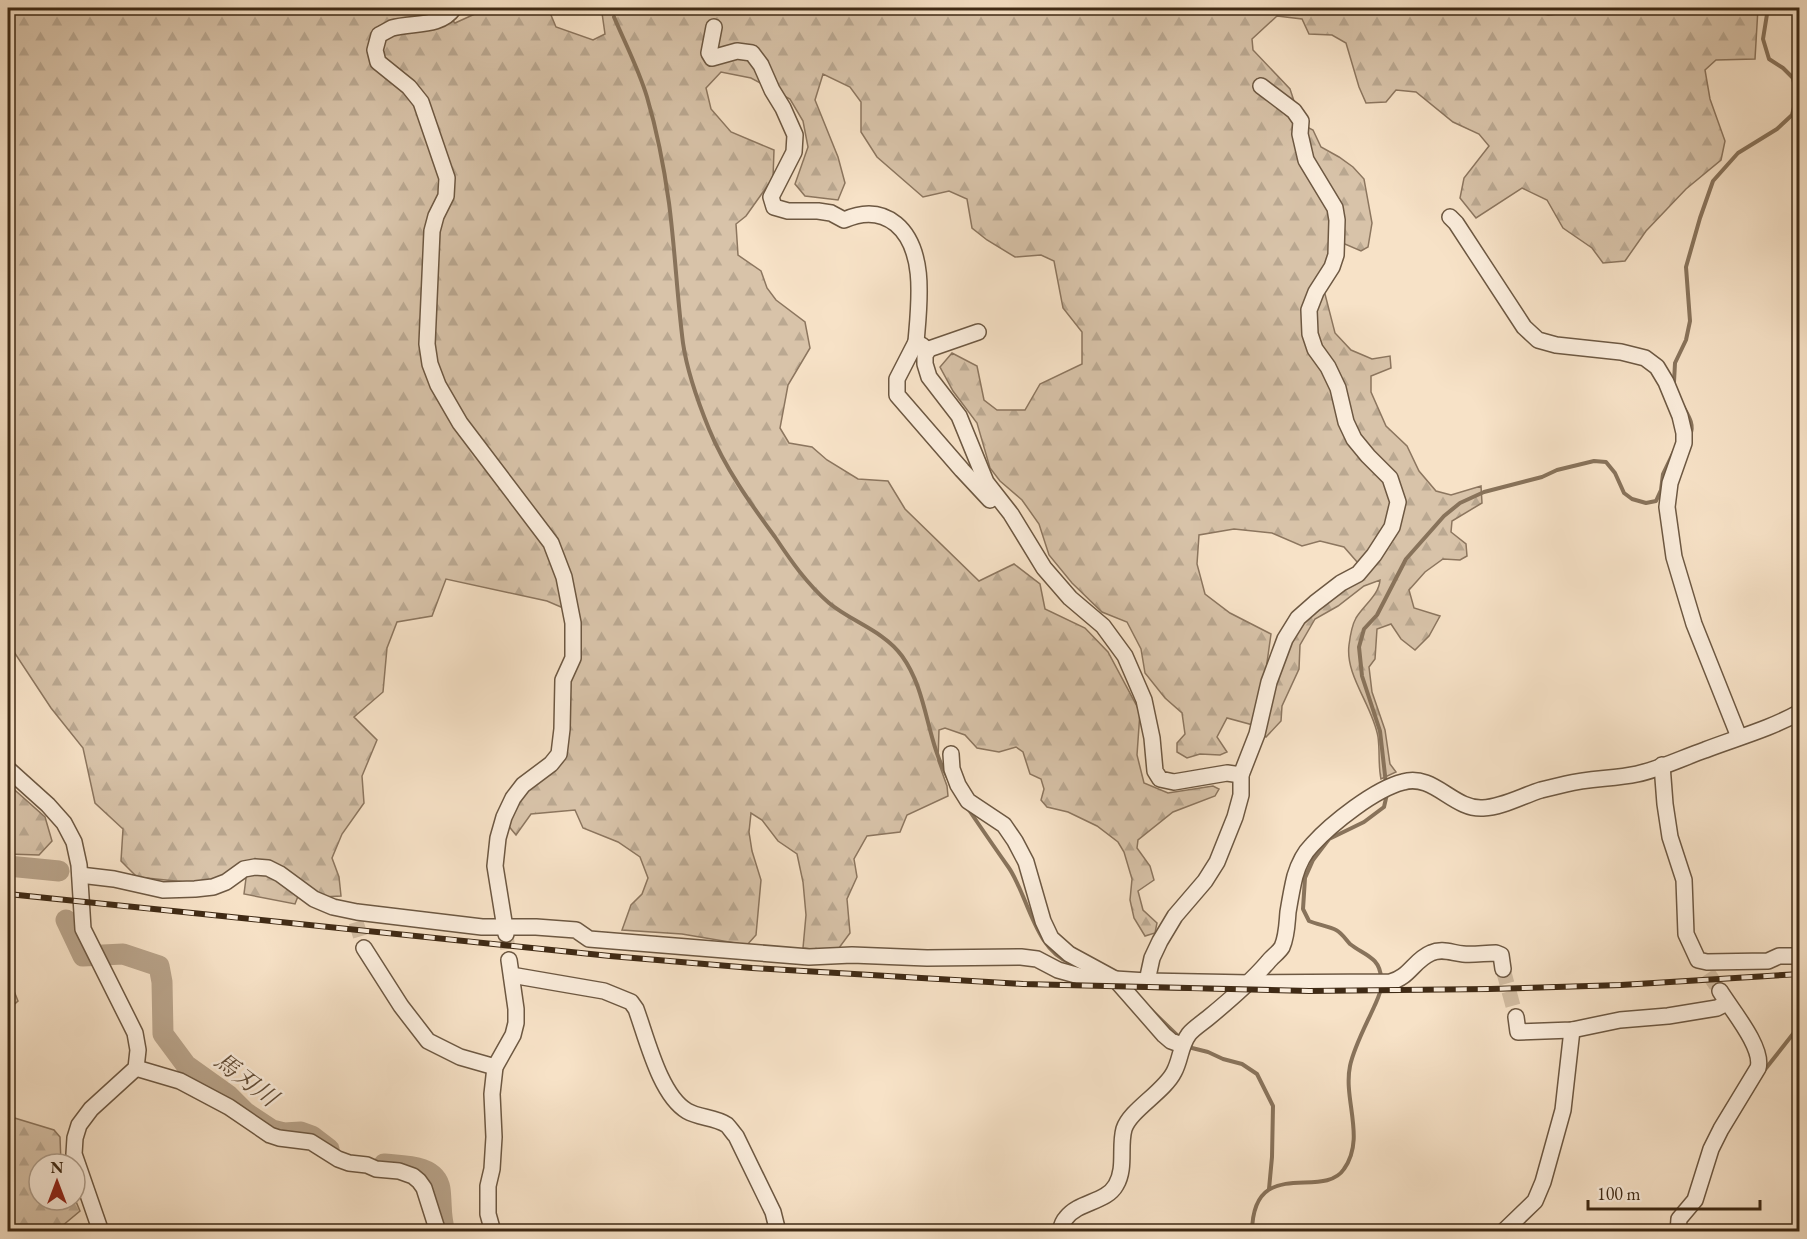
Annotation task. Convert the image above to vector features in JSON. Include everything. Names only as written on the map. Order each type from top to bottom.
[{"type":"street","points":[[454,8],[444,18],[393,28],[379,35],[375,50],[378,62],[410,87],[421,102],[447,178],[446,195],[432,231],[427,344],[430,364],[438,385],[460,423],[551,543],[564,577],[573,623],[573,658],[563,680],[559,754],[551,764],[523,785],[513,798],[498,838],[495,866],[505,931]]},
{"type":"street","points":[[714,27],[709,53],[712,58],[737,51],[752,53],[762,65],[795,135],[794,152],[771,197],[774,207],[788,211],[831,213],[844,220],[858,213],[875,214],[889,218],[903,230],[913,247],[918,272],[918,316],[929,377],[959,416],[986,482],[1011,514],[1044,568],[1070,598],[1102,626],[1125,656],[1144,700],[1152,738],[1155,771],[1160,779],[1174,782],[1227,773],[1241,775]]},
{"type":"street","points":[[1147,981],[1152,958],[1160,941],[1175,916],[1205,881],[1216,862],[1235,817],[1241,795],[1241,775],[1257,734],[1269,682],[1285,639],[1298,618],[1324,596],[1358,574],[1374,555],[1392,527],[1398,502],[1390,478],[1354,439],[1346,422],[1338,387],[1310,334],[1310,310],[1316,292],[1332,267],[1336,255],[1335,208],[1306,160],[1300,134],[1301,121],[1294,111],[1262,86]]},
{"type":"street","points":[[1450,217],[1524,327],[1538,340],[1556,345],[1621,352],[1645,358],[1657,367],[1666,382],[1680,416],[1684,438],[1670,483],[1667,507],[1674,557],[1694,624],[1739,737]]},
{"type":"street","points":[[978,332],[922,346],[897,379],[897,395],[962,470],[1022,532]]},
{"type":"street","points":[[1059,1232],[1066,1218],[1077,1208],[1107,1195],[1116,1185],[1121,1173],[1125,1126],[1160,1091],[1175,1071],[1182,1045],[1190,1032],[1250,983],[1281,947],[1286,931],[1295,874],[1304,855],[1334,824],[1375,794],[1407,780],[1420,780],[1436,787],[1464,806],[1479,809],[1495,807],[1542,790],[1640,773],[1790,718],[1800,712]]},
{"type":"street","points":[[951,754],[952,769],[968,801],[1004,825],[1015,841],[1026,862],[1043,921],[1051,938],[1069,954],[1115,979],[1164,1035],[1171,1041],[1182,1045]]},
{"type":"street","points":[[1662,765],[1670,837],[1684,880],[1686,934],[1698,960],[1707,968],[1768,961],[1779,956],[1800,956]]},
{"type":"street","points":[[8,769],[48,805],[64,823],[74,842],[80,875],[83,929],[135,1033],[138,1050],[136,1068],[91,1109],[79,1125],[75,1138],[74,1154],[101,1232]]},
{"type":"street","points":[[80,875],[114,879],[163,890],[195,889],[213,888],[244,869],[268,868],[314,899],[357,917],[482,927],[505,931],[536,927],[576,930],[589,939],[809,957],[1022,957],[1037,959],[1058,970],[1083,977],[1250,983],[1390,982],[1399,980],[1422,958],[1436,951],[1463,954],[1496,953],[1501,956],[1503,969]]},
{"type":"street","points":[[364,948],[401,1006],[428,1041],[460,1058],[495,1067]]},
{"type":"street","points":[[493,1232],[488,1214],[488,1186],[492,1169],[494,1137],[492,1094],[495,1067],[513,1035],[516,1023],[510,960]]},
{"type":"street","points":[[512,977],[518,976],[604,991],[631,1002],[636,1009],[664,1087],[678,1105],[690,1113],[726,1125],[736,1136],[773,1212],[778,1232]]},
{"type":"street","points":[[1516,1017],[1518,1032],[1572,1030],[1620,1020],[1668,1016],[1717,1008],[1723,997],[1756,1047],[1760,1061],[1721,1129],[1695,1200],[1679,1219],[1678,1232]]},
{"type":"street","points":[[1503,1232],[1535,1201],[1543,1182],[1563,1110],[1572,1030]]},
{"type":"street","points":[[136,1068],[180,1081],[229,1107],[270,1135],[311,1142],[338,1160],[367,1165],[376,1169],[399,1171],[413,1176],[424,1188],[438,1232]]},
{"type":"green space","points":[[8,8],[441,8],[455,23],[488,8],[548,8],[556,27],[593,40],[605,34],[602,13],[607,8],[1519,8],[1548,15],[1568,13],[1573,8],[1758,8],[1755,59],[1716,60],[1705,70],[1710,99],[1725,141],[1721,160],[1686,189],[1646,231],[1625,261],[1603,263],[1592,248],[1563,228],[1547,200],[1522,188],[1476,218],[1460,198],[1464,178],[1489,146],[1479,134],[1453,122],[1416,92],[1396,90],[1386,102],[1366,103],[1346,43],[1332,35],[1309,34],[1302,19],[1277,16],[1252,39],[1253,50],[1290,89],[1295,104],[1293,120],[1313,130],[1321,147],[1353,167],[1364,179],[1372,223],[1368,247],[1361,251],[1345,244],[1332,246],[1330,263],[1314,282],[1325,294],[1335,333],[1351,350],[1372,359],[1390,356],[1391,368],[1371,376],[1371,392],[1386,426],[1407,446],[1419,471],[1436,491],[1451,495],[1481,486],[1482,503],[1452,521],[1451,532],[1466,544],[1467,556],[1460,560],[1443,559],[1425,572],[1409,590],[1414,608],[1440,616],[1429,636],[1415,650],[1401,639],[1391,624],[1377,629],[1375,659],[1369,667],[1372,692],[1385,730],[1390,764],[1396,772],[1381,779],[1379,742],[1375,725],[1355,680],[1349,657],[1352,628],[1359,613],[1374,595],[1380,580],[1364,586],[1338,606],[1315,619],[1300,645],[1299,669],[1282,706],[1281,721],[1266,737],[1261,734],[1292,633],[1358,563],[1344,547],[1320,541],[1302,546],[1272,533],[1234,529],[1199,535],[1197,564],[1205,594],[1230,613],[1271,634],[1263,691],[1253,725],[1227,718],[1217,737],[1227,752],[1220,755],[1200,754],[1187,758],[1177,752],[1177,743],[1185,734],[1182,713],[1165,698],[1145,673],[1141,649],[1127,622],[1102,612],[1072,583],[1049,555],[1039,524],[1022,500],[1000,481],[990,468],[977,423],[953,391],[940,367],[952,353],[977,366],[984,400],[997,410],[1025,410],[1040,384],[1082,364],[1082,332],[1063,308],[1054,261],[1041,255],[1015,257],[987,240],[972,228],[967,199],[949,191],[923,197],[877,157],[861,132],[861,102],[850,87],[823,74],[815,100],[838,157],[845,183],[838,200],[805,196],[795,184],[808,147],[803,121],[790,99],[751,78],[721,72],[706,88],[711,109],[731,132],[774,150],[773,178],[746,216],[736,224],[738,255],[761,271],[767,288],[776,300],[805,322],[810,348],[788,385],[780,428],[789,443],[812,447],[827,460],[858,479],[888,481],[905,509],[979,581],[1014,564],[1040,584],[1045,609],[1085,628],[1108,652],[1140,712],[1137,755],[1144,783],[1168,793],[1213,786],[1219,789],[1215,796],[1173,812],[1138,840],[1137,848],[1150,866],[1154,880],[1138,891],[1143,910],[1157,923],[1155,933],[1145,936],[1134,918],[1130,900],[1132,879],[1124,852],[1118,842],[1097,826],[1068,812],[1047,807],[1041,800],[1044,789],[1041,779],[1030,774],[1023,752],[1016,747],[999,752],[977,748],[965,735],[945,728],[939,730],[938,761],[948,796],[907,815],[900,832],[867,836],[854,859],[857,877],[847,899],[850,933],[836,952],[803,948],[806,915],[803,882],[797,854],[778,841],[762,820],[751,813],[749,832],[761,880],[756,935],[747,945],[682,934],[622,930],[631,905],[642,894],[648,878],[640,857],[618,842],[583,828],[575,810],[531,814],[516,835],[507,824],[521,793],[562,759],[575,613],[547,601],[446,579],[432,616],[397,622],[387,648],[383,692],[354,717],[377,740],[362,776],[364,803],[342,834],[332,858],[339,877],[341,896],[322,897],[302,886],[295,904],[244,894],[246,878],[233,868],[216,881],[185,882],[137,877],[121,861],[123,829],[95,803],[83,748],[51,708],[14,652],[8,613]]},
{"type":"green space","points":[[8,784],[45,817],[52,841],[39,855],[8,854]]},
{"type":"green space","points":[[8,976],[18,1001],[8,1010]]},
{"type":"green space","points":[[8,1116],[54,1130],[60,1137],[61,1152],[27,1152],[27,1212],[79,1212],[56,1231],[8,1231]]},
{"type":"waterway","points":[[1674,382],[1675,363],[1686,340],[1690,321],[1686,267],[1713,181],[1738,153],[1777,129],[1792,115],[1797,96],[1793,78],[1769,59],[1763,39],[1768,8]]},
{"type":"waterway","points":[[614,17],[644,87],[657,136],[669,203],[685,354],[693,386],[709,429],[739,485],[806,580],[829,603],[877,633],[895,647],[902,656],[917,685],[935,748],[948,778]]},
{"type":"waterway","points":[[1683,406],[1691,424],[1690,435]]},
{"type":"waterway","points":[[1386,784],[1380,731],[1362,676],[1359,647],[1364,629],[1377,615],[1406,559],[1444,516],[1460,503],[1484,492],[1594,461],[1606,462],[1615,473],[1624,493],[1632,499],[1646,503],[1656,501],[1661,490],[1663,474],[1676,447]]},
{"type":"waterway","points":[[1381,978],[1378,965],[1370,957],[1350,944],[1336,930],[1309,921],[1303,909],[1305,878],[1313,860],[1329,839],[1364,822],[1384,807],[1387,794]]},
{"type":"waterway","points":[[967,807],[1016,880],[1041,935],[1059,957],[1071,963]]},
{"type":"waterway","name":"馬刃川","points":[[8,866],[59,871]]},
{"type":"waterway","name":"馬刃川","points":[[66,920],[83,956],[123,954],[159,966],[162,982],[163,1034],[186,1065],[228,1095],[245,1112],[272,1130],[284,1133],[301,1132],[312,1136],[329,1149]]},
{"type":"waterway","points":[[1252,1232],[1255,1208],[1264,1194],[1276,1186],[1334,1178],[1344,1169],[1350,1157],[1354,1132],[1349,1092],[1350,1066],[1381,986]]},
{"type":"waterway","points":[[1150,1009],[1179,1037]]},
{"type":"waterway","points":[[1763,1072],[1800,1025]]},
{"type":"waterway","points":[[1187,1044],[1192,1048],[1242,1064],[1257,1074],[1273,1106],[1269,1189]]},
{"type":"waterway","name":"馬刃川","points":[[384,1164],[418,1168],[432,1175],[440,1189],[445,1232]]},
{"type":"tunnel","points":[[356,922],[364,948]]},
{"type":"tunnel","points":[[506,934],[509,960]]},
{"type":"tunnel","points":[[1503,969],[1516,1017]]},
{"type":"tunnel","points":[[1708,973],[1720,991]]},
{"type":"railway","points":[[8,894],[610,956],[752,968],[1023,984],[1309,991],[1490,989],[1621,985],[1800,974]]}]
